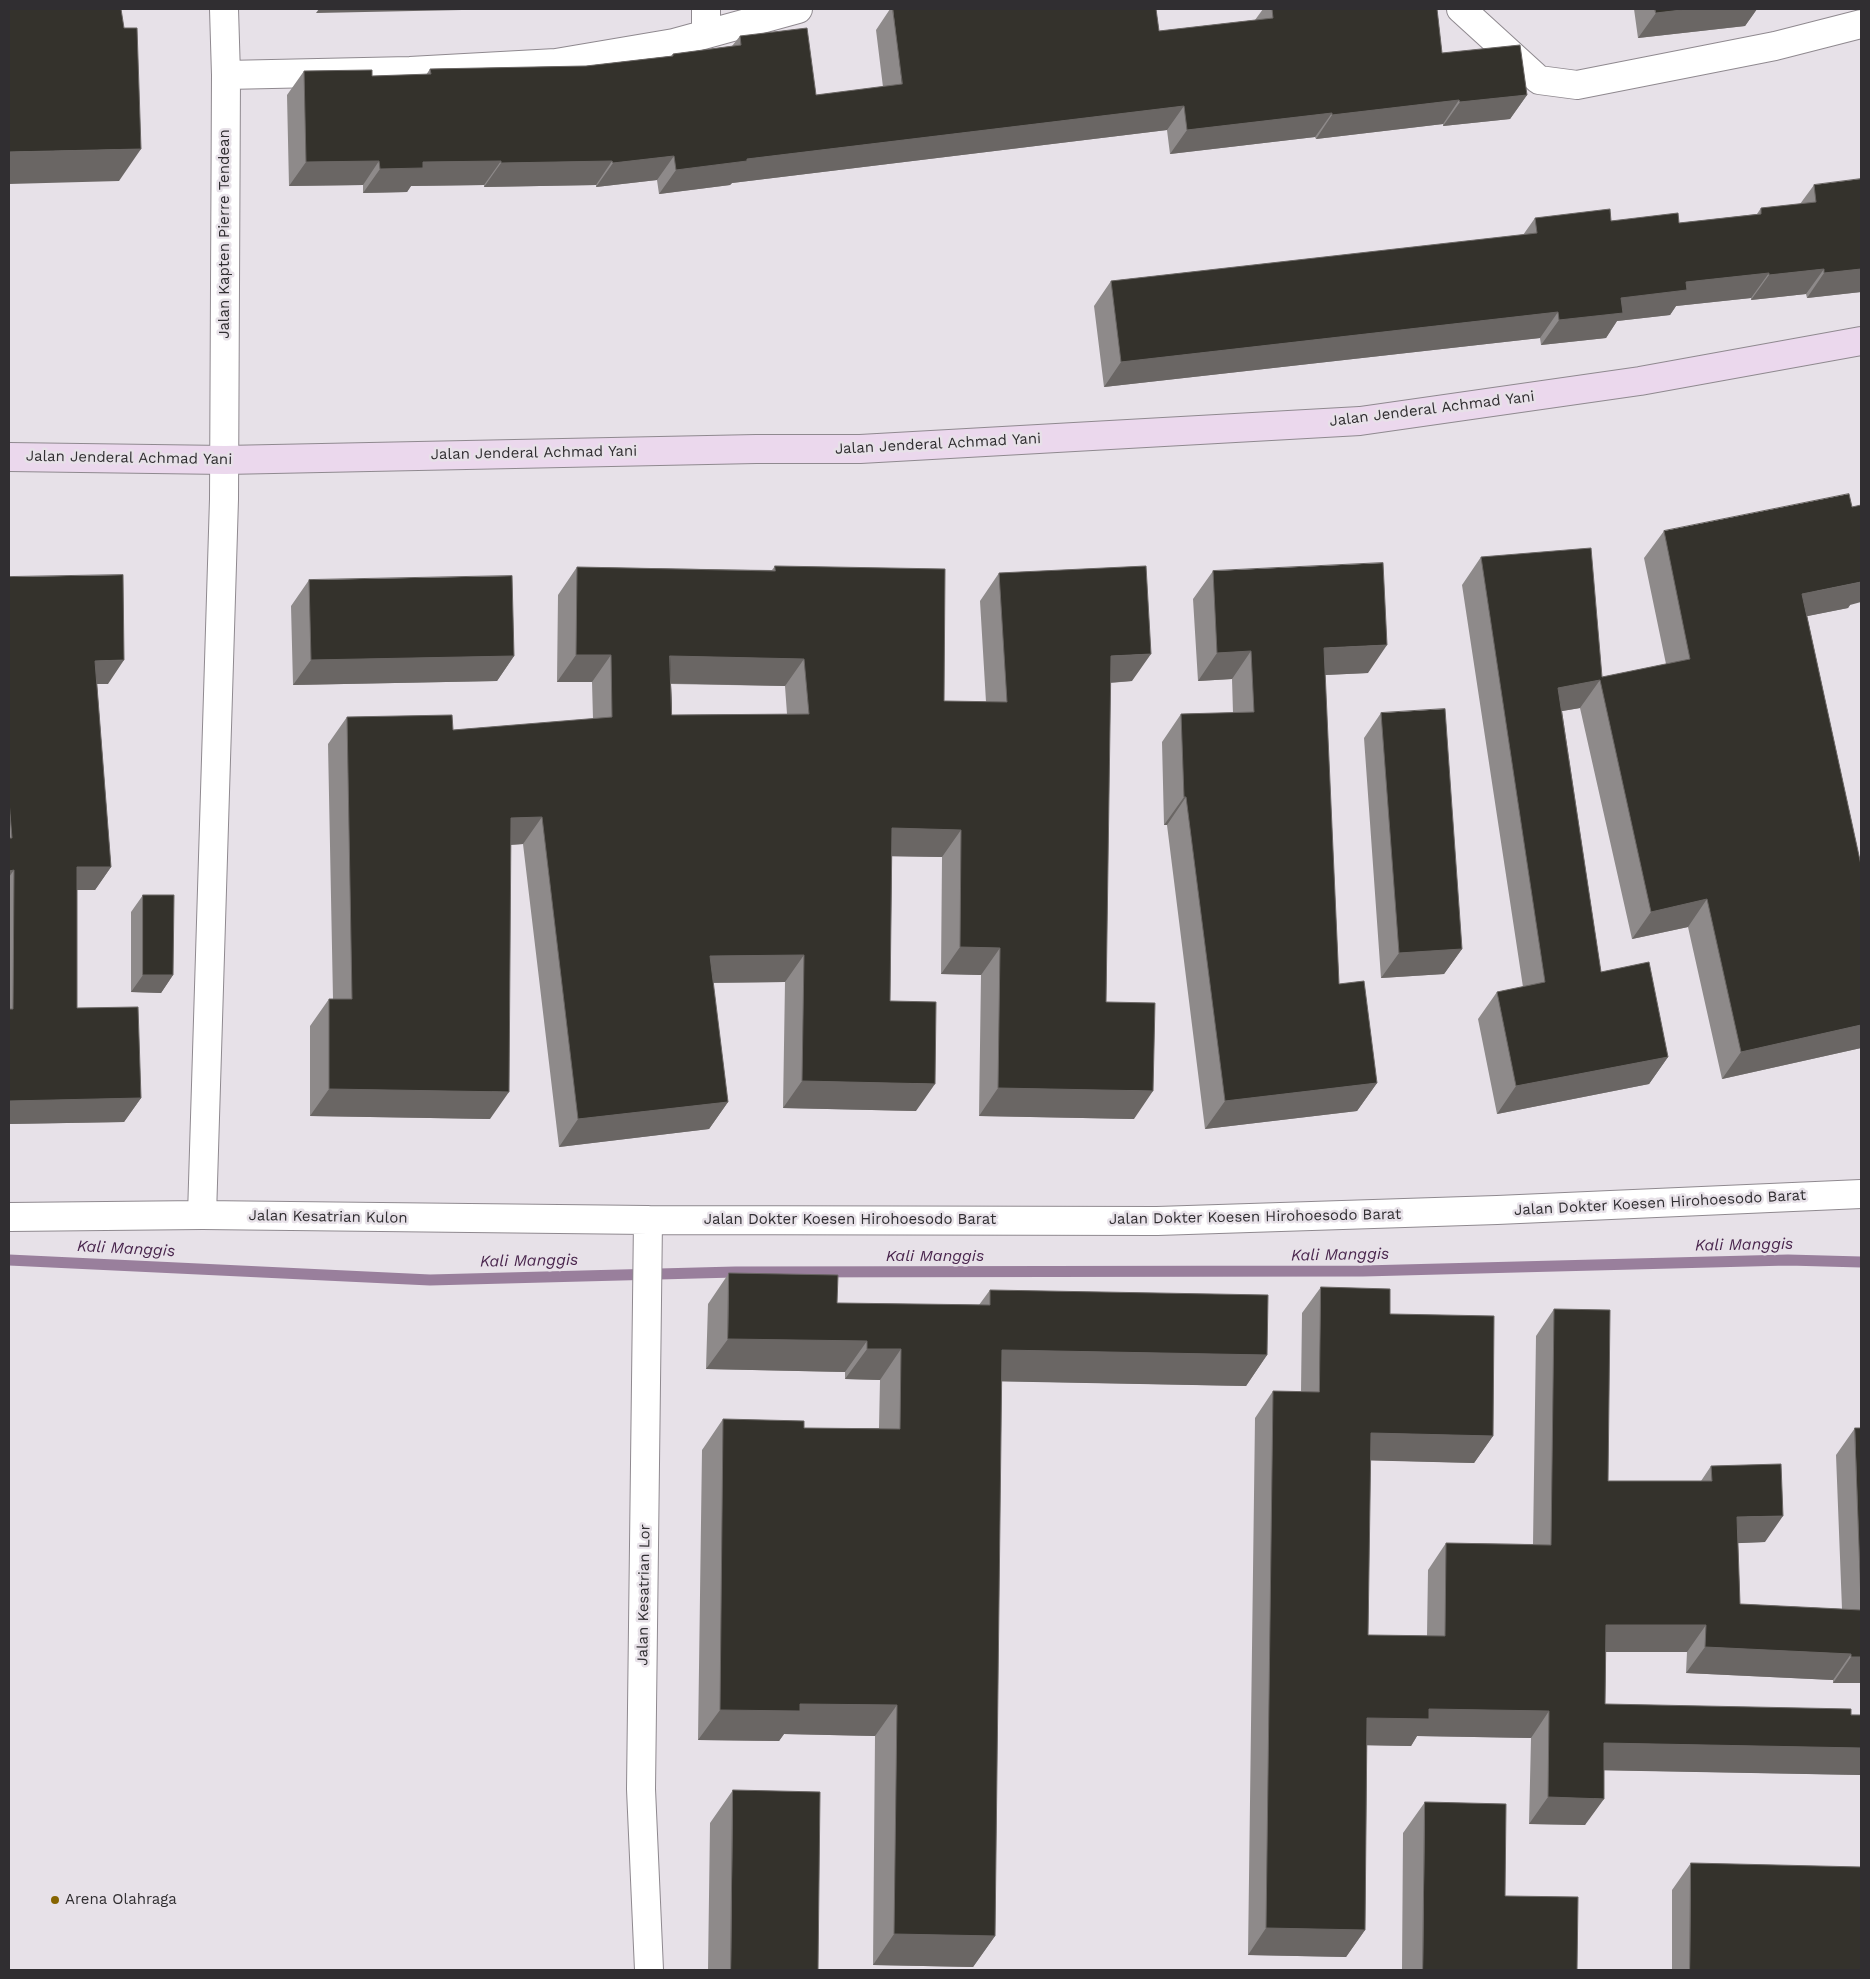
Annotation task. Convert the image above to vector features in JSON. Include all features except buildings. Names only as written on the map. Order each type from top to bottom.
[{"type":"main road","name":"Jalan Jenderal Achmad Yani","points":[[9,456],[225,460],[756,448],[860,449],[1360,421],[1640,381],[1861,341]]},
{"type":"street","name":"Jalan Kapten Pierre Tendean","points":[[202,1215],[225,460],[226,75],[224,9]]},
{"type":"street","points":[[226,75],[410,71],[556,63],[623,53],[706,22],[798,9]]},
{"type":"street","points":[[1461,9],[1539,80],[1577,85],[1775,46],[1861,24]]},
{"type":"street","name":"Jalan Dokter Koesen Hirohoesodo Barat","points":[[648,1220],[1157,1222],[1497,1210],[1861,1194]]},
{"type":"street","name":"Jalan Kesatrian Kulon","points":[[9,1217],[202,1215],[648,1220]]},
{"type":"street","name":"Jalan Kesatrian Lor","points":[[648,1220],[641,1789],[648,1970]]},
{"type":"waterway","name":"Kali Manggis","points":[[9,1260],[430,1280],[735,1272],[1363,1271],[1788,1260],[1861,1262]]},
{"type":"place","name":"Arena Olahraga","points":[[55,1900]]}]
